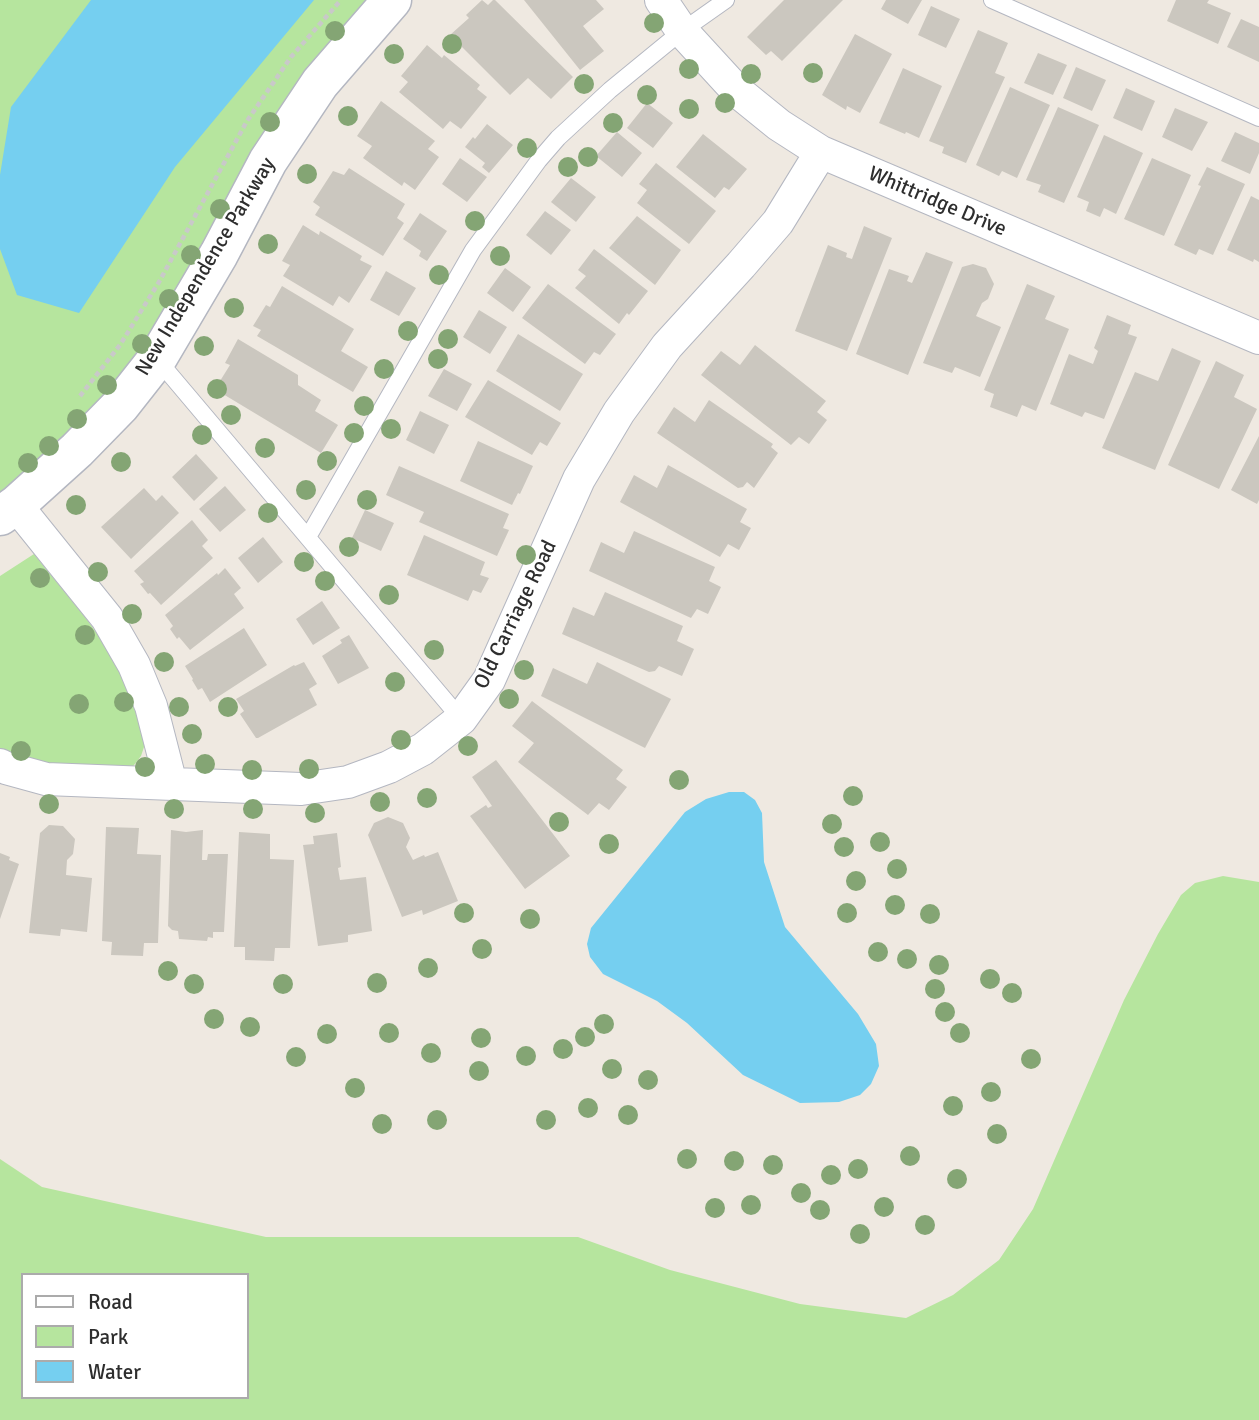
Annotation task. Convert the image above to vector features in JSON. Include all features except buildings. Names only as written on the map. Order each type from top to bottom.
[{"type":"street","name":"New Independence Parkway","points":[[8,511],[77,450],[120,406],[157,359],[276,150],[320,83],[392,0]]},
{"type":"street","name":"Whittridge Drive","points":[[661,0],[682,31],[737,91],[779,125],[821,152],[1259,338]]},
{"type":"street","name":"Old Carriage Road","points":[[0,765],[46,779],[301,789],[348,782],[390,767],[423,749],[461,719],[489,680],[579,479],[619,412],[667,346],[778,222],[821,152]]},
{"type":"street","points":[[8,511],[107,618],[134,665],[150,706],[171,784]]},
{"type":"lane","points":[[308,537],[473,250],[539,160],[558,138],[610,90],[682,31],[726,0]]},
{"type":"lane","points":[[992,0],[1259,118]]},
{"type":"lane","points":[[157,359],[461,719]]},
{"type":"path","points":[[79,397],[120,345],[159,282],[247,121],[291,57],[341,0]]},
{"type":"green space","points":[[0,0],[370,0],[141,350],[93,412],[0,496]]},
{"type":"green space","points":[[34,554],[85,617],[123,675],[144,727],[146,741],[141,756],[131,769],[27,762],[0,751],[0,576]]},
{"type":"green space","points":[[1223,876],[1259,882],[1259,1420],[0,1420],[0,1159],[42,1187],[266,1237],[578,1237],[670,1270],[800,1304],[906,1318],[953,1295],[999,1260],[1033,1209],[1124,1000],[1181,895],[1195,883]]},
{"type":"water","points":[[91,0],[314,0],[175,167],[79,313],[17,295],[0,249],[0,175],[11,107]]},
{"type":"water","points":[[729,792],[744,792],[755,800],[762,813],[764,862],[785,927],[858,1014],[876,1044],[879,1066],[871,1084],[860,1095],[839,1102],[800,1103],[743,1075],[687,1023],[657,1001],[603,974],[590,957],[587,944],[591,928],[685,812],[706,799]]}]
